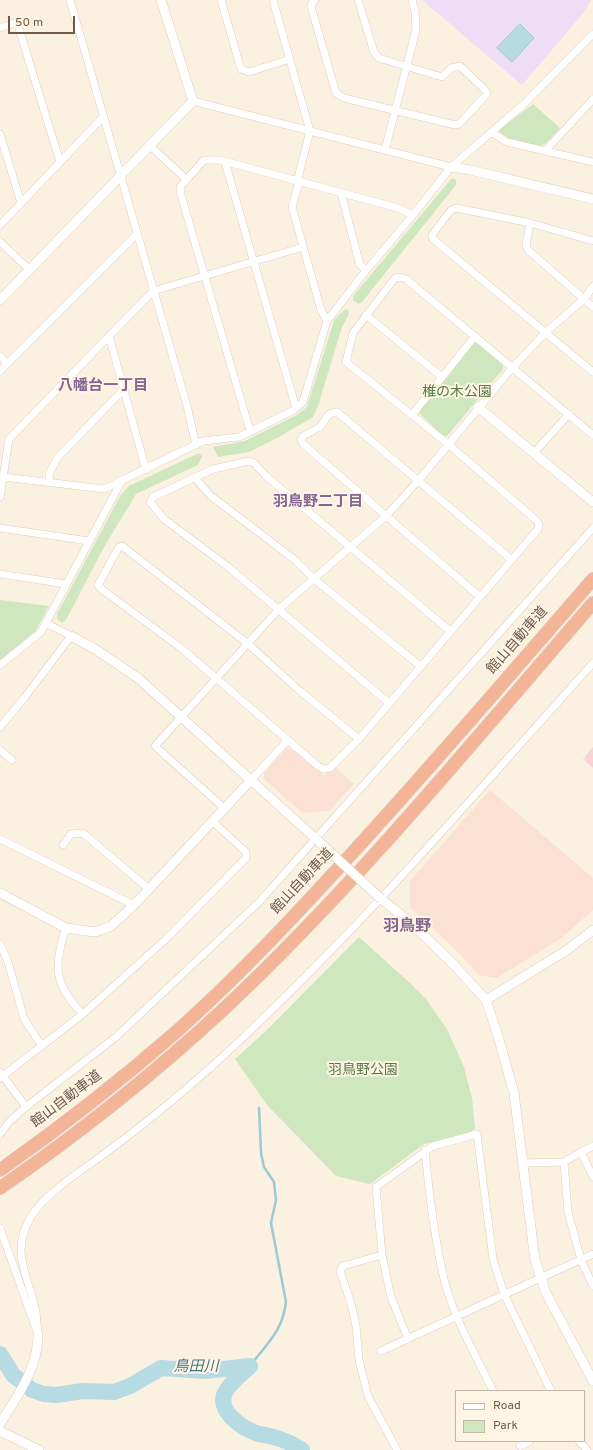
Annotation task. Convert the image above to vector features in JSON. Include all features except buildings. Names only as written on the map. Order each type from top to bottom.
[{"type":"highway","name":"館山自動車道","points":[[5,1166],[118,1081],[176,1031],[255,956],[310,900],[400,801],[593,579]]},
{"type":"highway","points":[[0,1188],[128,1093],[189,1040],[261,972],[324,908],[408,815],[593,603]]},
{"type":"street","points":[[161,0],[192,101]]},
{"type":"street","points":[[221,0],[241,69],[244,72],[249,72],[290,59]]},
{"type":"street","points":[[274,0],[310,131],[292,207],[321,310],[327,321]]},
{"type":"street","points":[[315,0],[312,2],[312,10],[336,93],[344,98],[395,111],[455,125],[459,124],[487,93],[460,66],[451,68],[442,77],[379,58],[376,55],[358,0]]},
{"type":"street","points":[[385,150],[416,30],[415,11],[412,0]]},
{"type":"street","points":[[70,1],[196,445]]},
{"type":"street","points":[[0,28],[17,22],[60,162]]},
{"type":"street","points":[[3,477],[104,489],[146,470],[203,441],[239,437],[296,408],[302,402],[327,321],[366,270],[413,215],[451,167],[524,104],[593,34]]},
{"type":"street","points":[[192,101],[451,167],[470,170],[593,199]]},
{"type":"street","points":[[0,300],[192,101]]},
{"type":"street","points":[[546,151],[592,103]]},
{"type":"street","points":[[0,225],[103,117]]},
{"type":"street","points":[[491,132],[507,142],[593,162]]},
{"type":"street","points":[[0,134],[22,203]]},
{"type":"street","points":[[149,145],[186,179]]},
{"type":"street","points":[[250,431],[181,195],[180,187],[186,179],[204,160],[209,159],[398,208],[413,215]]},
{"type":"street","points":[[224,162],[296,408]]},
{"type":"street","points":[[340,193],[360,266],[366,270]]},
{"type":"street","points":[[593,241],[530,223],[457,208],[451,210],[432,235],[433,239],[593,372]]},
{"type":"street","points":[[530,223],[526,246],[528,250],[593,307]]},
{"type":"street","points":[[0,371],[137,234]]},
{"type":"street","points":[[0,242],[30,270]]},
{"type":"street","points":[[0,497],[9,439],[153,291],[303,247]]},
{"type":"street","points":[[359,739],[300,691],[247,643],[122,546],[118,547],[98,585],[100,588],[181,648],[318,766],[323,769],[330,768],[359,739],[538,529],[539,524],[448,444],[346,362],[353,333],[395,278],[400,277],[406,279],[593,435]]},
{"type":"street","points":[[224,808],[154,746],[279,609],[386,516],[418,481],[512,368],[546,332],[584,299],[593,286]]},
{"type":"street","points":[[366,315],[442,377]]},
{"type":"street","points":[[109,336],[146,470]]},
{"type":"street","points":[[412,414],[475,336]]},
{"type":"street","points":[[0,356],[7,363]]},
{"type":"street","points":[[50,482],[49,474],[58,457],[124,389]]},
{"type":"street","points":[[478,407],[593,502]]},
{"type":"street","points":[[480,597],[303,444],[301,440],[303,436],[320,427],[329,414],[337,412],[512,560]]},
{"type":"street","points":[[534,453],[568,414]]},
{"type":"street","points":[[389,703],[227,566],[164,519],[150,502],[154,497],[213,469],[249,461],[254,463],[266,476],[350,548],[450,631]]},
{"type":"street","points":[[195,478],[211,496],[295,560],[313,578],[420,666]]},
{"type":"street","points":[[0,665],[41,632],[121,482]]},
{"type":"street","points":[[0,528],[90,541]]},
{"type":"street","points":[[0,1134],[9,1122],[26,1106],[118,1036],[259,902],[593,528]]},
{"type":"street","points":[[0,574],[66,584]]},
{"type":"street","points":[[46,623],[94,649],[138,678],[381,899],[410,922],[454,965],[486,1000],[514,1093],[530,1234],[540,1277],[546,1293],[593,1381]]},
{"type":"street","points":[[0,727],[25,697],[71,636]]},
{"type":"street","points":[[0,1424],[29,1376],[38,1347],[37,1316],[34,1302],[24,1274],[21,1248],[23,1234],[32,1214],[53,1193],[141,1126],[217,1062],[290,994],[381,899],[593,664]]},
{"type":"street","points":[[0,893],[66,928],[95,932],[111,926],[134,905],[288,740]]},
{"type":"street","points":[[0,750],[12,760]]},
{"type":"street","points":[[26,1106],[1,1075],[42,1046],[83,1014],[167,938],[246,858],[246,852],[212,821]]},
{"type":"street","points":[[63,845],[71,834],[83,833],[149,888]]},
{"type":"street","points":[[0,839],[134,905]]},
{"type":"street","points":[[66,928],[58,950],[57,965],[62,986],[71,1002],[83,1014]]},
{"type":"street","points":[[486,1000],[567,950],[593,930]]},
{"type":"street","points":[[0,944],[8,962],[24,1019],[42,1046]]},
{"type":"street","points":[[408,1339],[391,1297],[382,1255],[376,1187],[425,1150],[433,1146],[477,1134],[493,1259],[504,1294],[551,1390]]},
{"type":"street","points":[[523,1163],[564,1162],[593,1146]]},
{"type":"street","points":[[425,1150],[431,1211],[444,1280],[457,1317],[493,1390]]},
{"type":"street","points":[[581,1152],[593,1177]]},
{"type":"street","points":[[564,1162],[568,1212],[581,1260],[593,1286]]},
{"type":"street","points":[[0,1228],[38,1335]]},
{"type":"street","points":[[381,1351],[593,1254]]},
{"type":"street","points":[[382,1255],[343,1266],[340,1271],[351,1303],[356,1326],[359,1360],[368,1396],[379,1420],[396,1450]]},
{"type":"street","points":[[0,1431],[39,1450]]},
{"type":"street","points":[[580,1442],[587,1450]]},
{"type":"shaded area","points":[[422,0],[591,0],[584,12],[522,85]]},
{"type":"shaded area","points":[[593,747],[593,768],[583,759]]},
{"type":"shaded area","points":[[290,748],[324,775],[334,766],[354,784],[329,811],[302,813],[264,779],[264,773],[286,749]]},
{"type":"shaded area","points":[[490,790],[593,878],[593,910],[560,939],[497,978],[478,975],[459,953],[410,907],[410,881]]},
{"type":"green space","points":[[533,104],[560,128],[545,144],[539,146],[507,138],[500,132],[500,129]]},
{"type":"green space","points":[[452,178],[456,180],[456,185],[362,302],[358,304],[353,300],[353,296]]},
{"type":"green space","points":[[345,309],[348,310],[349,314],[342,327],[318,406],[313,417],[279,437],[249,452],[218,457],[213,447],[245,441],[297,415],[307,407],[334,320]]},
{"type":"green space","name":"椎の木公園","points":[[474,343],[477,343],[503,365],[503,369],[447,436],[443,436],[419,413],[418,409]]},
{"type":"green space","points":[[199,453],[202,456],[198,465],[136,494],[104,547],[66,620],[62,623],[57,619],[57,614],[120,496],[129,486]]},
{"type":"green space","points":[[0,600],[49,606],[35,632],[0,660]]},
{"type":"green space","name":"羽鳥野公園","points":[[359,937],[426,999],[447,1029],[464,1067],[472,1098],[475,1129],[465,1135],[424,1144],[370,1184],[336,1176],[267,1105],[235,1059],[266,1031]]},
{"type":"water","points":[[520,24],[534,38],[512,62],[497,48]]},
{"type":"waterway","points":[[250,1366],[268,1344],[277,1330],[284,1313],[286,1302],[271,1223],[276,1200],[274,1182],[264,1167],[261,1153],[259,1108]]},
{"type":"waterway","name":"鳥田川","points":[[0,1354],[13,1375],[32,1390],[44,1394],[56,1395],[83,1391],[114,1392],[130,1386],[161,1368],[205,1371],[250,1366]]},
{"type":"waterway","name":"鳥田川","points":[[250,1366],[226,1391],[223,1398],[227,1412],[245,1428],[259,1434],[284,1440],[302,1450]]},
{"type":"district","name":"八幡台一丁目","points":[[103,387]]},
{"type":"district","name":"羽鳥野二丁目","points":[[318,503]]},
{"type":"district","name":"羽鳥野","points":[[407,928]]}]
